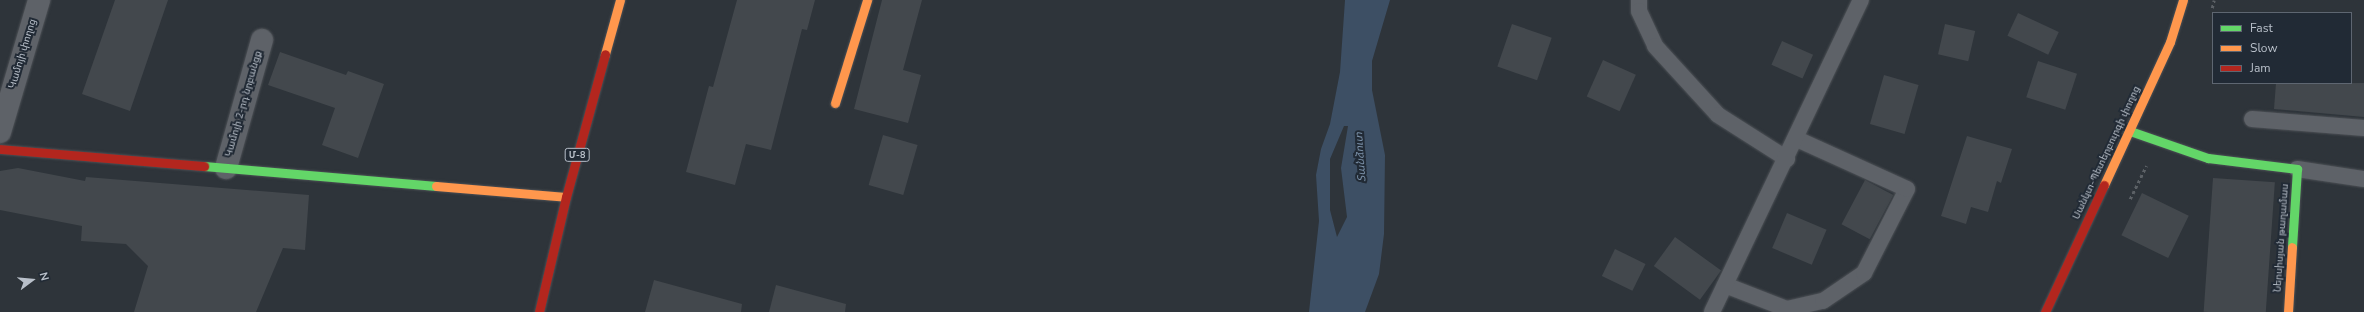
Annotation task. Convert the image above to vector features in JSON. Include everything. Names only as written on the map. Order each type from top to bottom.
[{"type":"main road","name":"Մ-8","points":[[539,312],[566,197],[620,0]]},
{"type":"main road","points":[[835,103],[867,0]]},
{"type":"main road","name":"Սանկտ-Պետերբուրգի փողոց","points":[[2046,312],[2170,42],[2184,0]]},
{"type":"main road","points":[[2130,131],[2208,158],[2297,169]]},
{"type":"main road","points":[[0,149],[566,197]]},
{"type":"main road","name":"Ներսիսյան թաղամաս","points":[[2288,312],[2297,169]]},
{"type":"street","name":"Կամոյի փողոց","points":[[0,132],[39,0]]},
{"type":"street","name":"Կամոյի 2-րդ նրբանցք","points":[[226,168],[262,40]]},
{"type":"lane","points":[[1639,0],[1639,11],[1655,46],[1718,115],[1787,159]]},
{"type":"lane","points":[[1712,312],[1797,139],[1861,0]]},
{"type":"lane","points":[[2252,119],[2364,128]]},
{"type":"lane","points":[[1725,285],[1788,309],[1823,301],[1864,273],[1907,189],[1797,139]]},
{"type":"lane","points":[[2297,169],[2364,179]]},
{"type":"water","name":"Տանձուտ","points":[[1345,0],[1390,0],[1372,61],[1372,90],[1385,155],[1384,234],[1379,274],[1365,312],[1309,312],[1319,221],[1316,175],[1321,149],[1330,124],[1340,72]],"holes":[[[1344,126],[1348,126],[1341,168],[1347,217],[1337,237],[1330,210],[1330,159]]]},
{"type":"building","points":[[115,0],[168,0],[130,111],[82,94]]},
{"type":"building","points":[[737,0],[815,0],[807,30],[802,29],[771,150],[746,144],[735,185],[686,172],[709,86],[713,87]]},
{"type":"building","points":[[882,0],[922,0],[903,70],[921,75],[908,123],[854,109]]},
{"type":"building","points":[[2018,13],[2059,32],[2048,55],[2007,36]]},
{"type":"building","points":[[1512,24],[1552,38],[1537,80],[1497,67]]},
{"type":"building","points":[[1945,24],[1975,31],[1968,61],[1938,54]]},
{"type":"building","points":[[1782,41],[1813,55],[1802,79],[1771,65]]},
{"type":"building","points":[[280,52],[346,75],[348,71],[384,84],[358,158],[322,145],[335,108],[268,85]]},
{"type":"building","points":[[1603,60],[1636,75],[1620,111],[1587,97]]},
{"type":"building","points":[[2038,61],[2077,74],[2065,110],[2026,97]]},
{"type":"building","points":[[1884,75],[1919,85],[1905,134],[1870,124]]},
{"type":"building","points":[[2364,83],[2364,117],[2274,109],[2276,84]]},
{"type":"building","points":[[883,135],[918,145],[903,195],[869,185]]},
{"type":"building","points":[[1967,136],[2012,149],[2001,183],[1997,181],[1988,212],[1971,207],[1966,224],[1941,216]]},
{"type":"building","points":[[18,168],[85,181],[86,177],[309,195],[305,250],[283,248],[256,312],[134,312],[148,266],[126,244],[81,241],[82,226],[0,210],[0,171]]},
{"type":"building","points":[[2213,178],[2275,182],[2266,312],[2204,312]]},
{"type":"building","points":[[1865,180],[1893,195],[1870,239],[1842,224]]},
{"type":"building","points":[[2142,193],[2189,216],[2168,258],[2121,235]]},
{"type":"building","points":[[1787,213],[1827,230],[1812,265],[1772,248]]},
{"type":"building","points":[[1675,237],[1721,271],[1700,300],[1654,266]]},
{"type":"building","points":[[1615,249],[1646,264],[1632,291],[1602,276]]},
{"type":"building","points":[[654,280],[742,304],[741,312],[645,312]]},
{"type":"building","points":[[776,285],[846,304],[845,312],[769,312]]},
{"type":"traffic: fast","points":[[2130,131],[2208,158],[2297,169],[2292,247]]},
{"type":"traffic: fast","points":[[204,166],[436,186]]},
{"type":"traffic: slow","points":[[605,54],[620,0]]},
{"type":"traffic: slow","points":[[835,103],[867,0]]},
{"type":"traffic: slow","points":[[2104,185],[2170,42],[2183,0]]},
{"type":"traffic: slow","points":[[436,186],[566,197]]},
{"type":"traffic: slow","points":[[2288,312],[2292,247]]},
{"type":"traffic: jam","points":[[539,312],[566,197],[605,54]]},
{"type":"traffic: jam","points":[[0,149],[204,166]]},
{"type":"traffic: jam","points":[[2045,312],[2104,185]]}]
